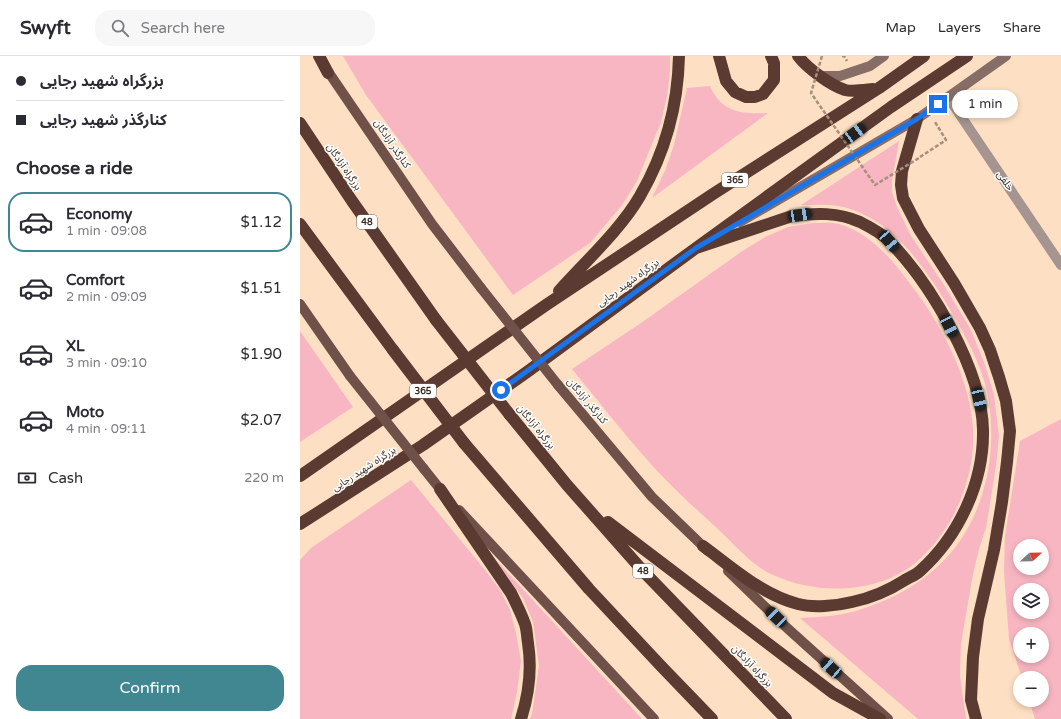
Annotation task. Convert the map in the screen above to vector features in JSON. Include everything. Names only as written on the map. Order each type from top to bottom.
[{"type":"highway","points":[[318,56],[328,72]]},
{"type":"highway","points":[[546,305],[620,224],[640,197],[655,166],[666,138],[674,109],[678,80],[679,56]]},
{"type":"highway","points":[[719,56],[726,81],[735,92],[746,97],[763,94],[774,80],[774,63],[771,56]]},
{"type":"highway","points":[[798,56],[820,76],[846,90],[860,91],[878,88]]},
{"type":"highway","name":"365","points":[[300,476],[546,305],[713,194],[878,88],[924,56]]},
{"type":"highway","name":"بزرگراه شهید رجایی","points":[[302,524],[430,441],[891,107],[967,56]]},
{"type":"highway","points":[[917,119],[902,171],[901,185],[903,198],[919,229],[968,305],[983,333],[1006,401],[1010,431],[996,536],[978,619],[973,657],[971,700],[976,719]]},
{"type":"highway","name":"بزرگراه آزادگان","points":[[300,122],[352,201],[436,320],[510,415],[586,506],[643,571],[786,719]]},
{"type":"highway","points":[[696,248],[792,216],[809,214],[844,216],[859,221],[874,230],[889,241],[917,274],[943,314],[962,352],[976,388],[981,409],[983,430],[982,454],[978,473],[965,509],[956,528],[945,544],[919,572],[892,588],[866,599],[841,605],[800,605],[779,598],[758,588],[703,546]]},
{"type":"highway","points":[[300,224],[393,350],[464,442],[589,589],[712,719]]},
{"type":"highway","points":[[440,489],[511,593],[526,626],[530,653],[530,675],[527,701],[521,719]]},
{"type":"highway","points":[[586,506],[833,693],[880,719]]},
{"type":"main road","name":"کنارگذر آزادگان","points":[[328,72],[432,224],[558,385],[652,496],[786,627],[888,719]]},
{"type":"main road","points":[[300,304],[350,376],[440,489],[562,622],[654,719]]},
{"type":"street","points":[[820,76],[840,76],[854,72],[870,66],[884,56]]},
{"type":"street","points":[[696,248],[917,119],[1006,56]]},
{"type":"street","name":"خلفی","points":[[948,97],[1061,265]]},
{"type":"path","points":[[822,56],[811,93],[875,185],[946,140],[928,111]]},
{"type":"shaded area","points":[[343,56],[670,56],[670,72],[667,96],[661,122],[637,181],[622,205],[590,243],[513,295],[366,95]]},
{"type":"shaded area","points":[[710,86],[720,102],[733,110],[749,113],[768,113],[652,198],[665,171],[674,145],[687,88]]},
{"type":"shaded area","points":[[899,141],[892,181],[892,192],[897,207],[911,236],[944,285],[971,330],[985,365],[994,395],[999,436],[996,466],[986,528],[973,574],[961,643],[960,676],[966,719],[918,719],[800,618],[837,615],[859,610],[890,598],[919,582],[936,568],[953,550],[968,529],[978,506],[986,481],[990,456],[991,430],[989,405],[984,380],[967,339],[936,287],[917,260],[895,236],[882,225],[853,210],[840,206],[801,205]]},
{"type":"shaded area","points":[[813,223],[836,223],[851,228],[880,248],[904,275],[932,315],[950,348],[964,384],[972,419],[972,459],[968,479],[961,499],[941,535],[929,550],[914,564],[899,574],[864,586],[826,588],[808,586],[790,582],[773,575],[751,561],[678,492],[653,466],[572,369],[765,237],[788,227]]},
{"type":"shaded area","points":[[300,331],[353,407],[300,442]]},
{"type":"shaded area","points":[[1061,419],[1061,719],[1035,719],[1031,707],[1049,707],[1049,671],[1020,671],[1017,663],[1049,663],[1049,627],[1013,627],[1013,651],[1009,639],[1004,572],[1005,536],[1020,441]]},
{"type":"shaded area","points":[[411,480],[485,570],[500,590],[510,610],[521,661],[517,692],[511,719],[300,719],[300,560],[311,548]]},
{"type":"shaded area","points":[[485,548],[642,719],[530,719],[539,666],[533,622],[523,598]]},
{"type":"route","points":[[501,390],[696,248],[917,119],[938,104]]}]
